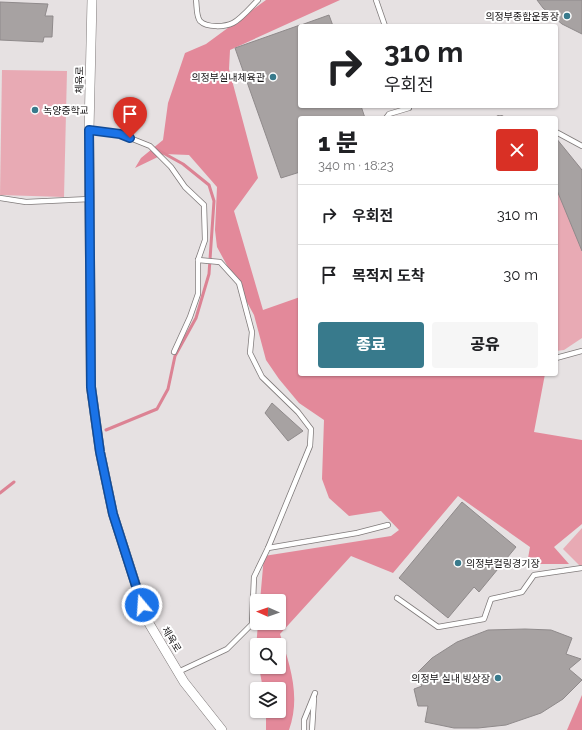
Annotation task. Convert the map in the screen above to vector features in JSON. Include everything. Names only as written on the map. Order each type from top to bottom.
[{"type":"street","name":"체육로","points":[[92,0],[89,130],[91,387],[100,452],[113,514],[147,620],[186,684],[222,730]]},
{"type":"lane","points":[[196,0],[200,21],[208,25],[225,26],[234,23],[258,0]]},
{"type":"lane","points":[[376,0],[384,24]]},
{"type":"lane","points":[[387,116],[388,114],[409,108]]},
{"type":"lane","points":[[89,130],[120,134],[150,146],[171,167],[185,187],[204,205],[205,240],[201,260],[198,294],[190,317],[174,352]]},
{"type":"lane","points":[[558,133],[582,146]]},
{"type":"lane","points":[[0,198],[26,202],[90,199]]},
{"type":"lane","points":[[178,672],[227,649],[252,624],[254,577],[268,548],[310,446],[311,429],[298,412],[262,377],[250,353],[252,332],[239,283],[220,262],[201,260]]},
{"type":"lane","points":[[558,357],[582,351]]},
{"type":"lane","points":[[268,548],[357,533],[388,526]]},
{"type":"lane","points":[[396,598],[438,627],[484,619],[491,599],[522,592],[534,575],[582,568]]},
{"type":"lane","points":[[304,730],[304,720],[315,693],[312,730]]},
{"type":"shaded area","points":[[266,0],[340,0],[230,50],[229,69],[258,178],[234,211],[263,310],[298,298],[298,376],[545,376],[534,432],[582,440],[582,524],[554,547],[569,564],[527,564],[530,547],[458,496],[393,573],[351,556],[286,627],[286,594],[261,594],[264,556],[391,536],[399,530],[381,511],[349,516],[329,498],[322,479],[324,420],[299,403],[279,379],[266,360],[254,315],[217,247],[215,230],[217,187],[189,155],[164,154],[135,168],[141,158],[163,140],[168,103],[185,53],[206,44]]},
{"type":"shaded area","points":[[2,70],[67,71],[64,197],[0,195]]},
{"type":"shaded area","points":[[558,143],[582,170],[582,338],[564,350],[558,351]]},
{"type":"shaded area","points":[[582,528],[582,568],[563,549]]},
{"type":"shaded area","points":[[257,630],[284,630],[280,634],[281,638],[257,638]]},
{"type":"shaded area","points":[[286,655],[293,681],[294,693],[294,705],[289,730],[266,730],[266,718],[286,718],[286,682],[262,682],[260,674],[286,674]]},
{"type":"shaded area","points":[[582,695],[582,730],[567,730]]},
{"type":"building","name":"의정부종합운동장","points":[[537,0],[582,0],[582,34],[562,24],[543,8]]},
{"type":"building","points":[[0,2],[48,4],[45,16],[53,16],[52,37],[44,37],[43,42],[0,40]]},
{"type":"building","points":[[329,15],[332,24],[304,24]]},
{"type":"building","name":"의정부실내체육관","points":[[298,26],[298,108],[362,108],[364,116],[298,116],[298,173],[281,178],[235,48]]},
{"type":"building","points":[[558,140],[582,170],[582,251],[558,193]]},
{"type":"building","points":[[272,403],[303,431],[288,441],[265,413]]},
{"type":"building","name":"의정부컬링경기장","points":[[462,502],[516,547],[479,592],[474,587],[448,618],[399,578]]},
{"type":"building","name":"의정부 실내 빙상장","points":[[488,630],[551,630],[572,638],[566,654],[581,659],[569,669],[582,680],[563,699],[541,713],[506,725],[478,728],[454,728],[425,722],[428,706],[418,706],[414,689],[422,686],[414,676],[432,658],[457,642]]},
{"type":"waterway","points":[[106,430],[157,409],[168,389],[175,356],[196,318],[209,274],[214,201],[209,185],[183,164],[156,149]]},
{"type":"waterway","points":[[0,493],[14,482]]},
{"type":"place","name":"의정부종합운동장","points":[[567,16]]},
{"type":"place","name":"의정부실내체육관","points":[[273,77]]},
{"type":"place","name":"녹양중학교","points":[[35,110]]},
{"type":"place","name":"의정부컬링경기장","points":[[458,563]]},
{"type":"place","name":"의정부 실내 빙상장","points":[[498,678]]},
{"type":"route","points":[[130,138],[120,134],[89,130],[91,387],[100,452],[113,514],[142,605]]}]
